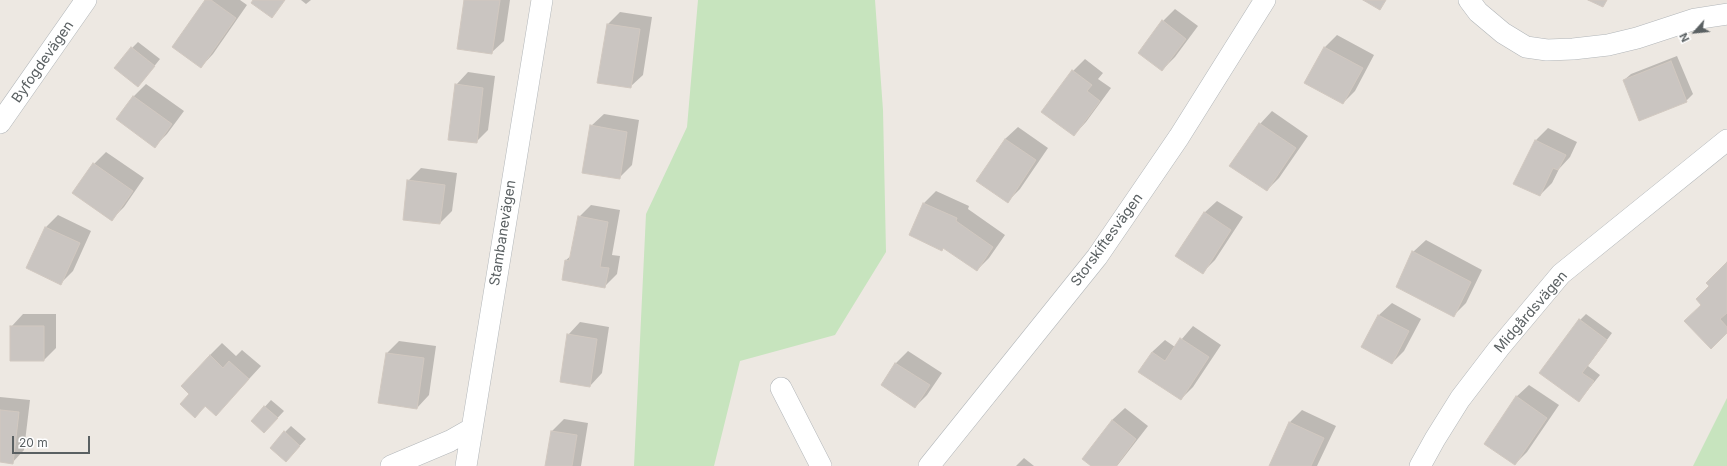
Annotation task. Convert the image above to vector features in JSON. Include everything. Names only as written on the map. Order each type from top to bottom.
[{"type":"street","name":"Byfogdevägen","points":[[0,123],[86,0]]},
{"type":"street","name":"Stambanevägen","points":[[466,466],[542,0]]},
{"type":"street","name":"Storskiftesvägen","points":[[929,466],[1097,257],[1179,137],[1265,0]]},
{"type":"street","points":[[1469,0],[1478,12],[1503,33],[1526,47],[1547,50],[1608,45],[1637,38],[1696,19],[1727,14]]},
{"type":"street","name":"Midgårdsvägen","points":[[1420,466],[1460,399],[1499,348],[1561,274],[1727,140]]},
{"type":"street","points":[[781,388],[821,466]]},
{"type":"street","points":[[391,466],[450,441],[471,429]]},
{"type":"green space","points":[[698,0],[875,0],[883,110],[886,252],[835,335],[740,361],[714,466],[634,466],[646,214],[687,127]]},
{"type":"green space","points":[[1727,398],[1727,466],[1693,466]]},
{"type":"building","points":[[205,0],[211,0],[236,18],[201,68],[172,47]]},
{"type":"building","points":[[253,0],[285,0],[272,18],[251,3]]},
{"type":"building","points":[[464,0],[500,0],[492,54],[457,49]]},
{"type":"building","points":[[1363,0],[1386,0],[1380,10]]},
{"type":"building","points":[[1588,0],[1607,0],[1603,7]]},
{"type":"building","points":[[1162,20],[1186,39],[1162,71],[1138,53]]},
{"type":"building","points":[[607,24],[640,29],[631,88],[597,83]]},
{"type":"building","points":[[131,47],[155,66],[138,87],[114,68]]},
{"type":"building","points":[[1324,47],[1363,68],[1343,104],[1304,83]]},
{"type":"building","points":[[1671,61],[1687,102],[1639,121],[1623,80]]},
{"type":"building","points":[[1072,70],[1092,85],[1087,91],[1100,101],[1074,136],[1041,112]]},
{"type":"building","points":[[455,84],[483,88],[477,143],[448,140]]},
{"type":"building","points":[[133,96],[172,124],[155,148],[116,119]]},
{"type":"building","points":[[1259,123],[1296,148],[1267,191],[1229,166]]},
{"type":"building","points":[[590,125],[627,132],[620,179],[582,173]]},
{"type":"building","points":[[1005,139],[1036,160],[1008,203],[976,181]]},
{"type":"building","points":[[1535,140],[1566,155],[1558,170],[1553,168],[1540,196],[1513,184]]},
{"type":"building","points":[[93,163],[133,191],[112,221],[72,193]]},
{"type":"building","points":[[407,180],[445,185],[440,224],[403,220]]},
{"type":"building","points":[[923,203],[957,218],[956,221],[993,247],[977,271],[943,248],[942,251],[909,235]]},
{"type":"building","points":[[1204,212],[1231,230],[1203,274],[1175,256]]},
{"type":"building","points":[[578,216],[608,222],[600,267],[609,268],[605,288],[562,280],[565,260],[569,261]]},
{"type":"building","points":[[45,227],[80,243],[61,285],[26,268]]},
{"type":"building","points":[[1412,251],[1471,282],[1454,317],[1396,287]]},
{"type":"building","points":[[1727,262],[1727,313],[1720,319],[1727,327],[1727,333],[1711,349],[1684,321],[1701,305],[1696,299],[1709,286],[1706,283]]},
{"type":"building","points":[[1378,315],[1409,331],[1392,364],[1361,347]]},
{"type":"building","points":[[1579,319],[1607,340],[1582,373],[1594,381],[1579,402],[1539,373]]},
{"type":"building","points":[[10,326],[44,326],[44,361],[10,361]]},
{"type":"building","points":[[567,334],[597,339],[590,387],[560,382]]},
{"type":"building","points":[[1180,338],[1209,357],[1181,400],[1138,372],[1152,352],[1165,361]]},
{"type":"building","points":[[386,353],[424,358],[417,409],[378,403]]},
{"type":"building","points":[[210,355],[223,368],[229,361],[249,379],[216,416],[205,406],[195,418],[180,404],[189,394],[181,386]]},
{"type":"building","points":[[895,363],[930,385],[915,408],[881,385]]},
{"type":"building","points":[[1516,396],[1547,418],[1515,465],[1484,444]]},
{"type":"building","points":[[264,406],[278,418],[264,433],[251,421]]},
{"type":"building","points":[[0,410],[19,412],[13,464],[0,462]]},
{"type":"building","points":[[1112,420],[1136,439],[1116,466],[1091,466],[1082,459]]},
{"type":"building","points":[[1289,422],[1324,438],[1311,466],[1269,466]]},
{"type":"building","points":[[284,431],[300,446],[286,462],[270,448]]},
{"type":"building","points":[[551,431],[577,435],[572,466],[545,466]]}]
